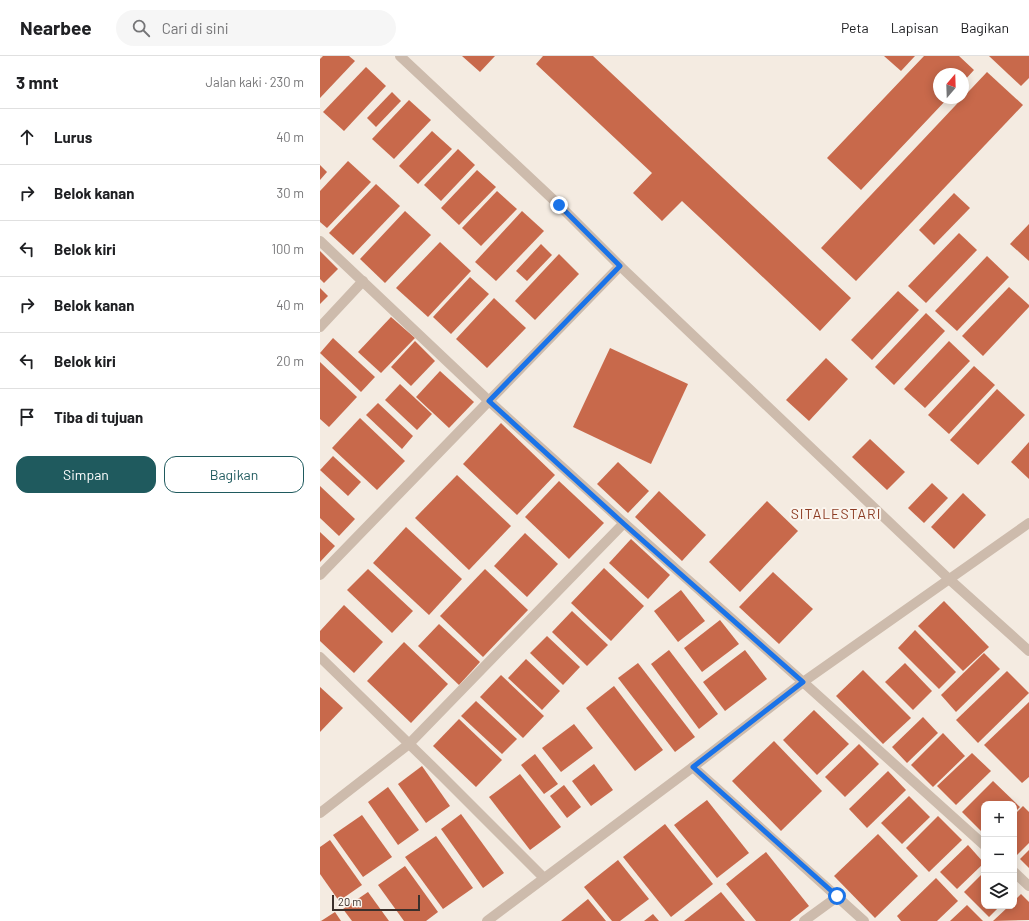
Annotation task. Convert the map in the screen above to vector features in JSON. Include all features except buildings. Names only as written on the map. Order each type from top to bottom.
[{"type":"street","points":[[400,56],[559,205],[620,266],[949,579],[1029,651]]},
{"type":"street","points":[[320,241],[489,401],[624,524],[981,842]]},
{"type":"street","points":[[320,575],[620,266]]},
{"type":"street","points":[[320,327],[363,281]]},
{"type":"street","points":[[487,921],[693,767],[803,682],[1029,523]]},
{"type":"street","points":[[320,813],[409,744],[624,524]]},
{"type":"street","points":[[320,657],[544,878]]},
{"type":"street","points":[[693,767],[864,921]]},
{"type":"street","points":[[1015,873],[1029,886]]},
{"type":"street","points":[[804,921],[837,896]]},
{"type":"district","name":"SITALESTARI","points":[[836,514]]},
{"type":"route","points":[[559,205],[620,266],[489,401],[624,524],[803,682],[693,767],[837,896]]}]
